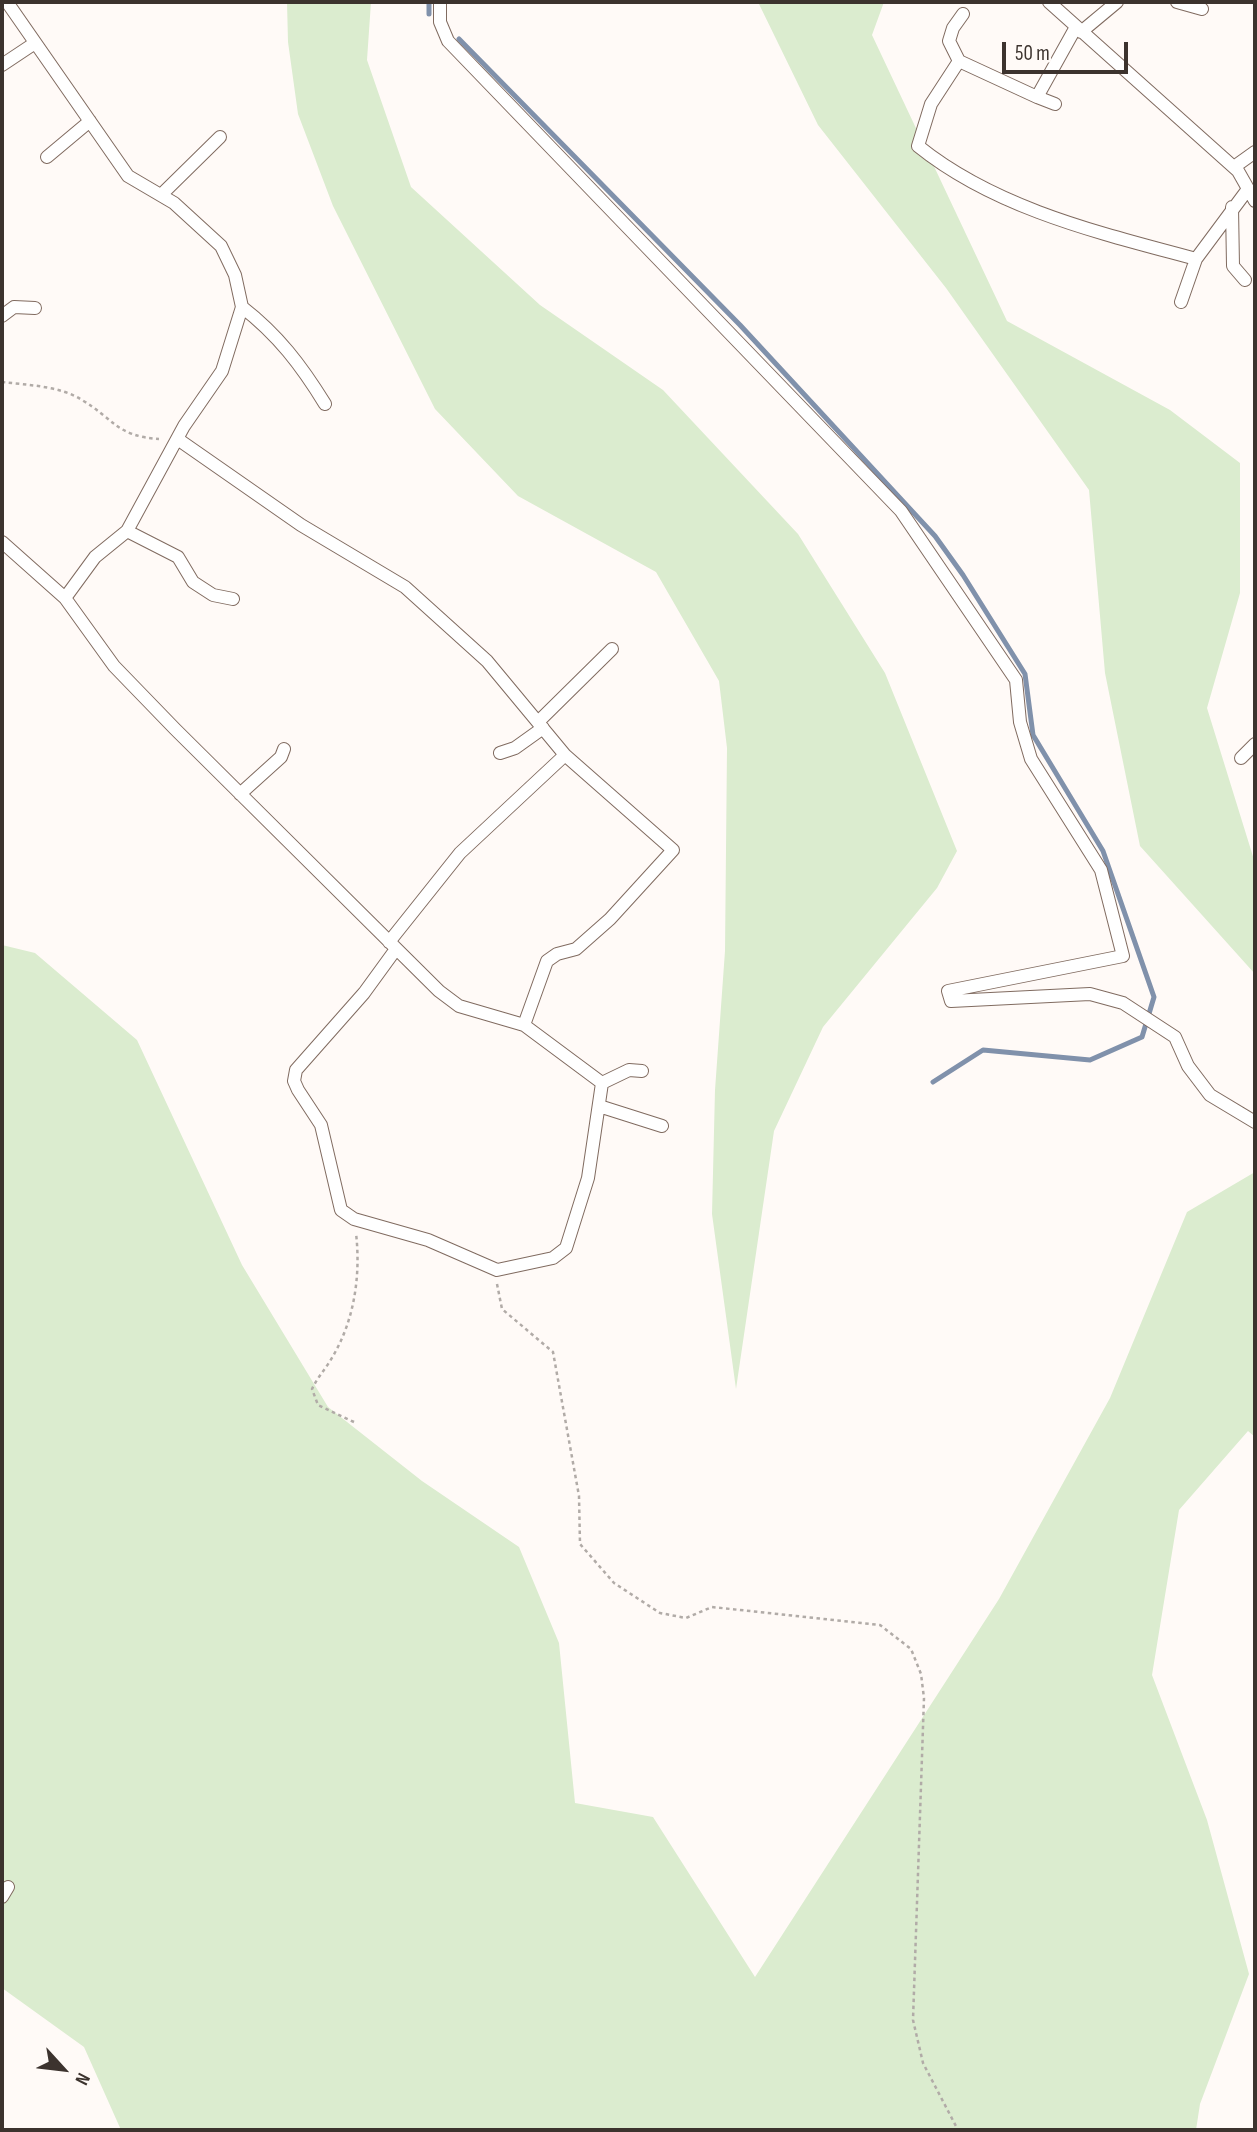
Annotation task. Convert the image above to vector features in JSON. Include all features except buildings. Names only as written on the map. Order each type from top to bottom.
[{"type":"street","points":[[7,2],[128,176],[161,195],[202,227],[221,247],[236,275],[242,307],[222,370],[195,408],[127,531],[95,557],[65,598]]},
{"type":"street","points":[[440,2],[440,22],[448,41],[901,511],[1016,680],[1020,722],[1031,759],[1101,870],[1123,956],[948,991],[951,1000],[1090,995],[1124,1003],[1175,1037],[1188,1066],[1210,1095],[1255,1122]]},
{"type":"street","points":[[1049,2],[1234,167],[1255,201]]},
{"type":"street","points":[[1037,97],[1079,30],[1117,2]]},
{"type":"street","points":[[1177,2],[1202,9]]},
{"type":"street","points":[[963,15],[953,28],[949,41],[959,61],[1055,104]]},
{"type":"street","points":[[2,65],[35,43]]},
{"type":"street","points":[[959,61],[931,104],[918,146],[947,169],[1068,224],[1196,259]]},
{"type":"street","points":[[47,157],[90,121]]},
{"type":"street","points":[[161,195],[220,137]]},
{"type":"street","points":[[1234,167],[1255,152]]},
{"type":"street","points":[[1181,302],[1196,259],[1232,207],[1248,189]]},
{"type":"street","points":[[1232,207],[1233,266],[1245,280]]},
{"type":"street","points":[[2,316],[14,307],[35,307]]},
{"type":"street","points":[[242,307],[271,329],[299,361],[325,404]]},
{"type":"street","points":[[179,440],[301,525],[405,587],[487,661],[565,755],[673,850],[610,919],[576,949],[557,954],[547,961],[524,1025]]},
{"type":"street","points":[[127,531],[178,557],[193,582],[213,595],[233,599]]},
{"type":"street","points":[[2,542],[21,563],[65,598],[114,666],[393,946],[458,1006],[524,1025],[602,1083]]},
{"type":"street","points":[[500,753],[515,748],[541,725],[612,649]]},
{"type":"street","points":[[1241,758],[1255,744]]},
{"type":"street","points":[[240,794],[281,757],[284,748]]},
{"type":"street","points":[[565,755],[460,853],[393,946],[363,993],[296,1070],[294,1081],[321,1125],[330,1155],[336,1199],[341,1210],[354,1219],[428,1240],[497,1270],[553,1258],[566,1248],[588,1178],[602,1083]]},
{"type":"street","points":[[602,1083],[629,1070],[642,1071]]},
{"type":"street","points":[[599,1106],[662,1126]]},
{"type":"path","points":[[2,382],[42,387],[81,399],[119,430],[148,438],[179,440]]},
{"type":"path","points":[[354,1219],[359,1264],[351,1315],[330,1362],[312,1389],[318,1405],[354,1422]]},
{"type":"path","points":[[497,1270],[502,1309],[553,1352],[579,1496],[580,1544],[614,1583],[660,1613],[686,1618],[712,1607],[880,1625],[911,1649],[921,1674],[924,1699],[913,2020],[923,2063],[958,2130]]},
{"type":"green space","points":[[287,2],[371,2],[367,60],[411,187],[540,305],[663,390],[798,534],[885,673],[957,851],[937,888],[823,1027],[774,1131],[736,1389],[712,1214],[715,1090],[725,951],[727,748],[719,681],[656,572],[518,496],[435,409],[333,206],[298,114],[288,42]]},
{"type":"green space","points":[[758,2],[884,2],[872,35],[1007,321],[1170,410],[1240,463],[1240,593],[1207,708],[1255,863],[1255,974],[1140,846],[1105,673],[1089,490],[946,288],[818,125]]},
{"type":"green space","points":[[2,945],[35,953],[137,1040],[242,1265],[328,1407],[422,1481],[519,1547],[559,1643],[575,1803],[653,1817],[755,1977],[999,1599],[1110,1398],[1187,1212],[1255,1172],[1255,1437],[1248,1431],[1179,1510],[1152,1675],[1207,1820],[1249,1974],[1200,2104],[1196,2130],[121,2130],[84,2047],[2,1988]]},
{"type":"waterway","points":[[429,2],[429,14]]},
{"type":"waterway","points":[[459,39],[740,325],[935,536],[963,575],[1025,674],[1033,735],[1103,851],[1154,997],[1142,1037],[1090,1060],[983,1050],[933,1082]]}]
